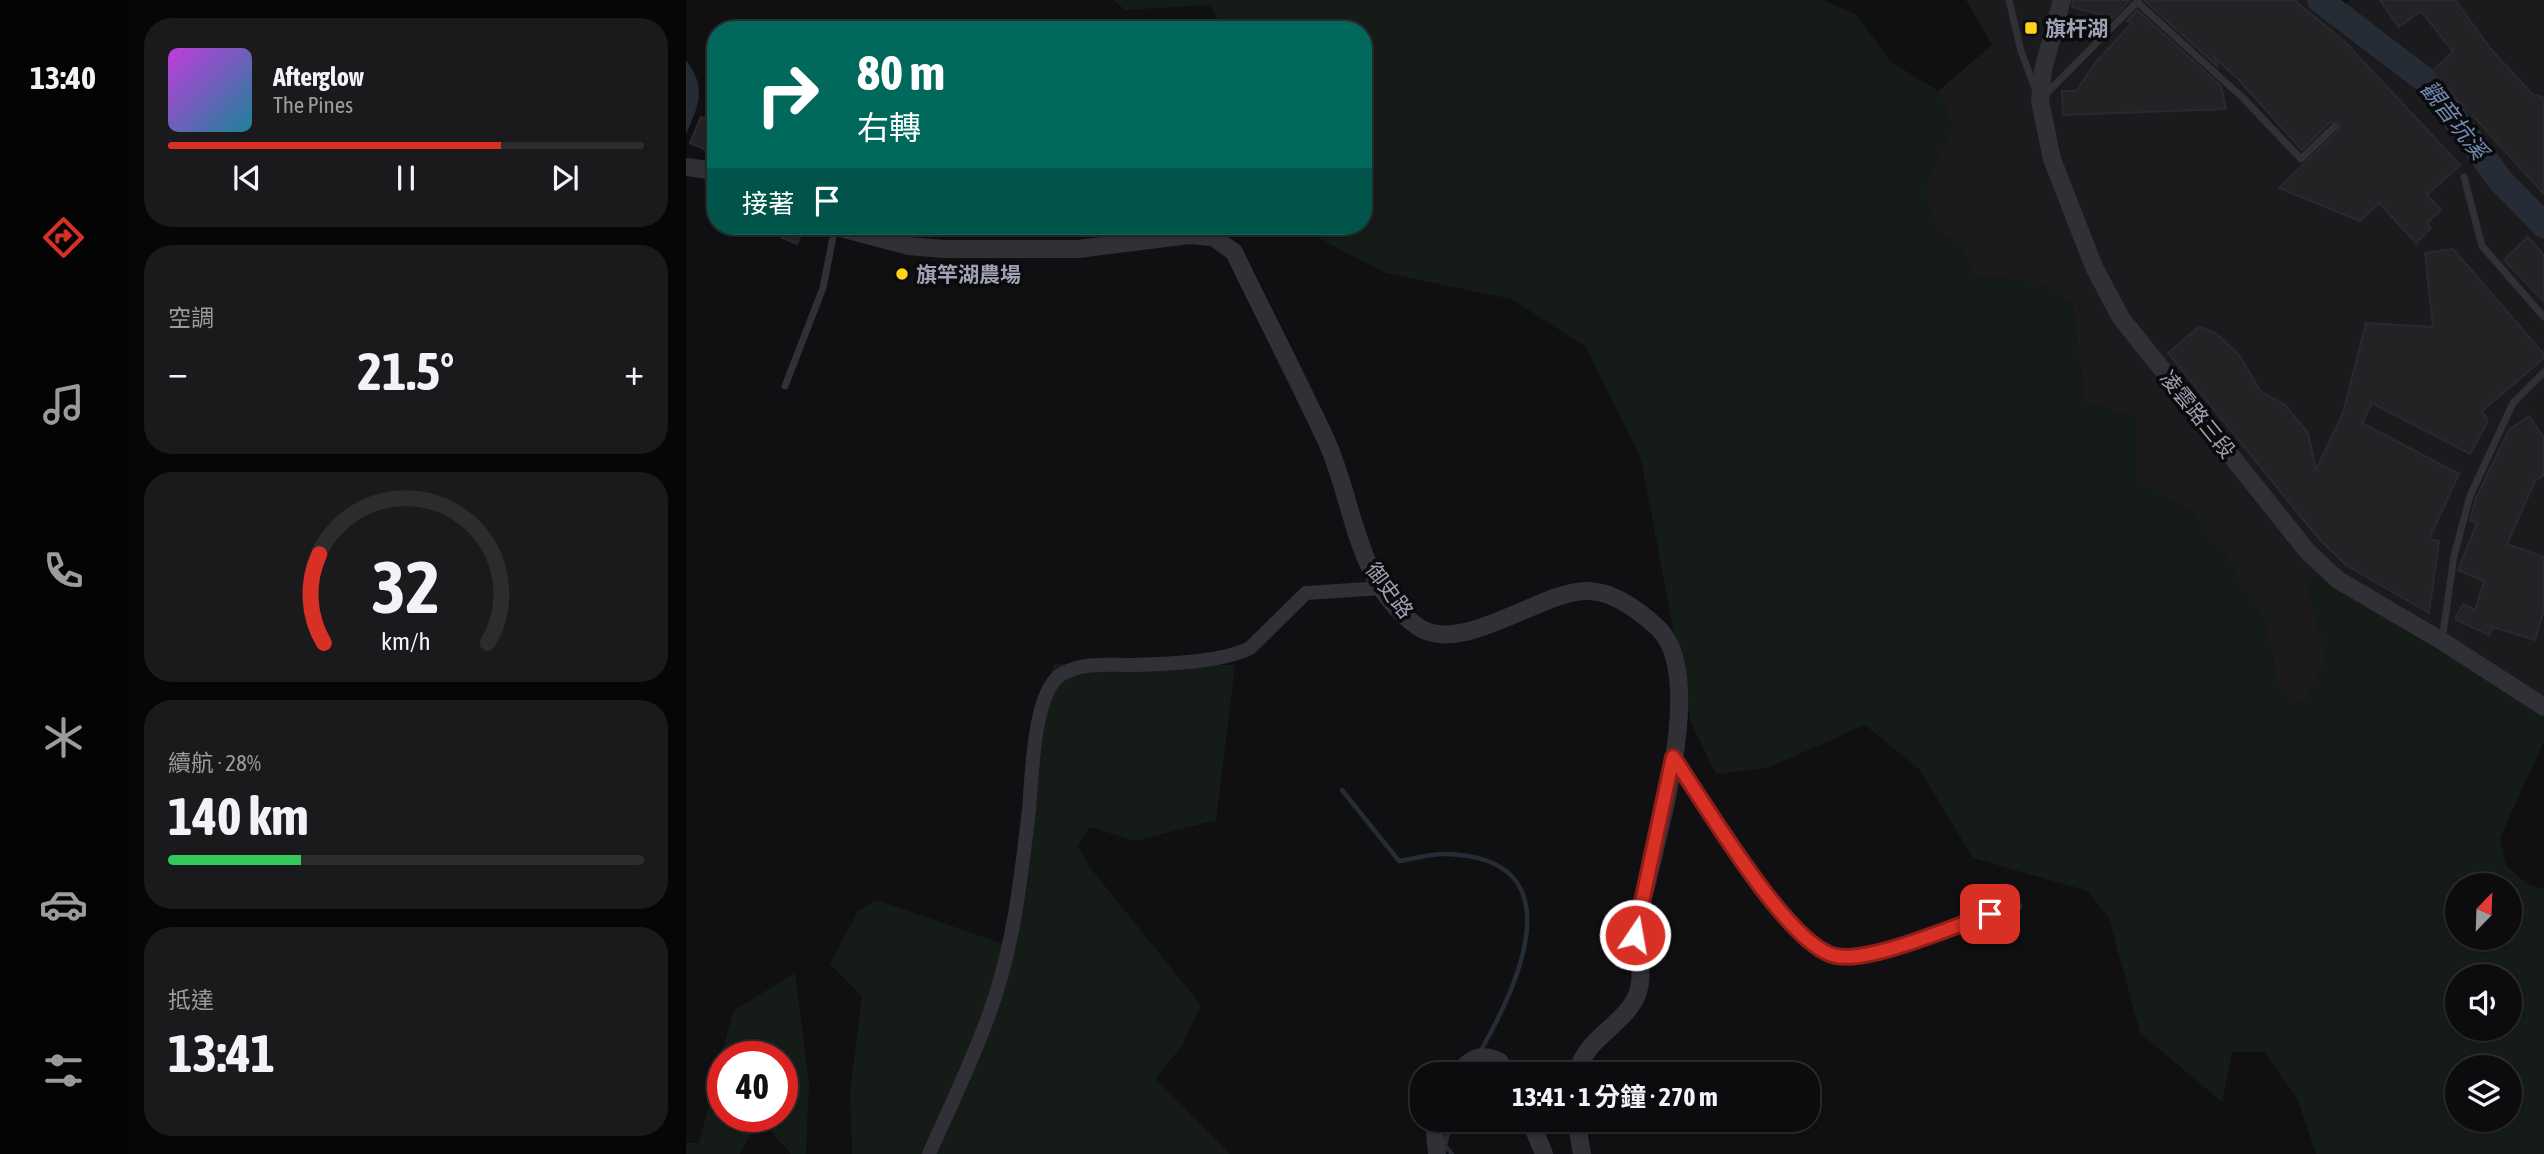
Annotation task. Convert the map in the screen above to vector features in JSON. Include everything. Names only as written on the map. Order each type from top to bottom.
[{"type":"street","name":"凌雲路三段","points":[[2062,0],[2043,70],[2040,101],[2052,159],[2072,215],[2094,267],[2121,318],[2308,552],[2338,580],[2442,640],[2544,707]]},
{"type":"street","points":[[686,167],[707,170]]},
{"type":"street","name":"御史路","points":[[868,235],[909,246],[944,249],[1078,249],[1189,235],[1213,237],[1223,242],[1234,252],[1328,443],[1363,551],[1383,588],[1417,626],[1439,633],[1463,631],[1498,621],[1572,592],[1592,591],[1620,600],[1643,614],[1668,639],[1676,665],[1680,698],[1673,757],[1635,935],[1642,976],[1631,1006],[1589,1049],[1583,1062]]},
{"type":"street","points":[[929,1154],[989,1017],[1002,972],[1020,894],[1038,724],[1049,685],[1061,674],[1083,666],[1163,664],[1239,654],[1250,648],[1306,593],[1383,588]]},
{"type":"street","points":[[1673,757],[1781,915],[1813,945],[1836,956],[1865,956],[2015,906]]},
{"type":"street","points":[[1472,1062],[1477,1058],[1500,1062]]},
{"type":"street","points":[[1435,1132],[1437,1154]]},
{"type":"street","points":[[1535,1132],[1544,1154]]},
{"type":"street","points":[[1578,1132],[1582,1154]]},
{"type":"lane","points":[[2009,0],[2021,51],[2040,101],[2137,1],[2243,98],[2301,159],[2334,127]]},
{"type":"lane","points":[[2465,177],[2482,246],[2544,317]]},
{"type":"lane","points":[[785,386],[820,298],[832,235]]},
{"type":"lane","points":[[2442,640],[2454,556],[2470,496],[2513,403],[2544,372]]},
{"type":"shaded area","points":[[1113,0],[1824,0],[1857,15],[1890,61],[1938,91],[1952,125],[1924,190],[1936,229],[1960,246],[1975,277],[2041,283],[2072,304],[2084,401],[2136,419],[2135,480],[2193,512],[2219,543],[2264,620],[2281,696],[2307,702],[2325,654],[2304,577],[2333,574],[2544,715],[2544,741],[2500,838],[2506,865],[2515,873],[2445,873],[2445,950],[2522,950],[2522,879],[2527,884],[2544,889],[2544,1154],[2316,1154],[2297,1098],[2264,1052],[2232,1052],[2222,1102],[2140,1033],[2109,918],[2087,891],[1973,858],[1920,770],[1865,725],[1768,768],[1716,774],[1691,723],[1641,459],[1586,347],[1511,299],[1386,273],[1316,235],[1372,235],[1372,21],[1219,21],[1210,5],[1125,10]]},
{"type":"shaded area","points":[[1966,0],[2315,0],[2333,13],[2350,0],[2544,0],[2544,715],[2305,577],[2326,654],[2307,702],[2281,696],[2264,620],[2193,512],[2135,480],[2136,419],[2084,401],[2072,304],[2041,283],[1975,277],[1960,246],[1936,229],[1924,190],[1952,125],[1938,91],[1992,45]]},
{"type":"shaded area","points":[[686,60],[697,79],[699,97],[686,134]]},
{"type":"shaded area","points":[[1054,664],[1235,665],[1216,820],[1135,841],[1090,827],[1078,846],[1088,865],[1201,1005],[1183,1044],[1156,1079],[1230,1154],[852,1154],[850,1093],[862,997],[830,964],[858,911],[876,900],[1004,944],[1040,708]]},
{"type":"shaded area","points":[[795,973],[809,1083],[806,1154],[791,1154],[771,1132],[798,1132],[798,1041],[725,1041],[733,1011]]},
{"type":"shaded area","points":[[707,1112],[707,1132],[752,1132],[740,1154],[686,1154],[686,1143],[699,1143]]},
{"type":"building","points":[[2073,0],[2130,0],[2113,18],[2072,7]]},
{"type":"building","points":[[2144,0],[2294,0],[2346,43],[2460,165],[2427,195],[2441,210],[2427,223],[2431,228],[2416,243],[2379,203],[2360,221],[2279,188],[2338,131],[2339,123],[2330,122],[2302,150],[2238,79],[2215,58],[2217,66]]},
{"type":"building","points":[[2380,0],[2455,0],[2490,48],[2532,94],[2544,98],[2544,194],[2432,71],[2453,52],[2421,11],[2399,27]]},
{"type":"building","points":[[2137,10],[2221,86],[2226,109],[2063,115],[2062,91],[2076,91],[2096,62],[2132,23],[2127,21]]},
{"type":"building","points":[[701,117],[707,119],[707,151],[690,143]]},
{"type":"building","points":[[783,235],[801,235],[797,244],[782,238]]},
{"type":"building","points":[[2528,237],[2544,255],[2544,302],[2504,260]]},
{"type":"building","points":[[2453,249],[2544,354],[2544,358],[2482,411],[2488,421],[2470,454],[2372,403],[2362,423],[2459,474],[2429,539],[2439,541],[2429,613],[2346,565],[2319,539],[2168,353],[2199,327],[2216,333],[2240,356],[2260,391],[2285,405],[2308,433],[2316,470],[2343,413],[2366,323],[2433,327],[2425,253]]},
{"type":"building","points":[[2529,416],[2544,438],[2544,475],[2535,481],[2507,544],[2544,557],[2544,609],[2535,640],[2493,627],[2489,635],[2455,619],[2463,604],[2475,610],[2484,581],[2458,570],[2477,523],[2470,520],[2476,498],[2509,430]]},
{"type":"waterway","name":"觀音坑溪","points":[[2320,0],[2429,83],[2500,180],[2544,225]]},
{"type":"waterway","points":[[1342,790],[1399,861],[1441,854],[1487,861],[1512,877],[1525,900],[1527,929],[1521,961],[1510,993],[1480,1052]]},
{"type":"waterway","points":[[1448,1132],[1445,1146],[1452,1154]]},
{"type":"place","name":"旗杆湖","points":[[2031,28]]},
{"type":"place","name":"旗竿湖農場","points":[[902,274]]},
{"type":"route","points":[[1635,935],[1673,757],[1781,915],[1813,945],[1836,956],[1865,956],[1990,914]]}]
